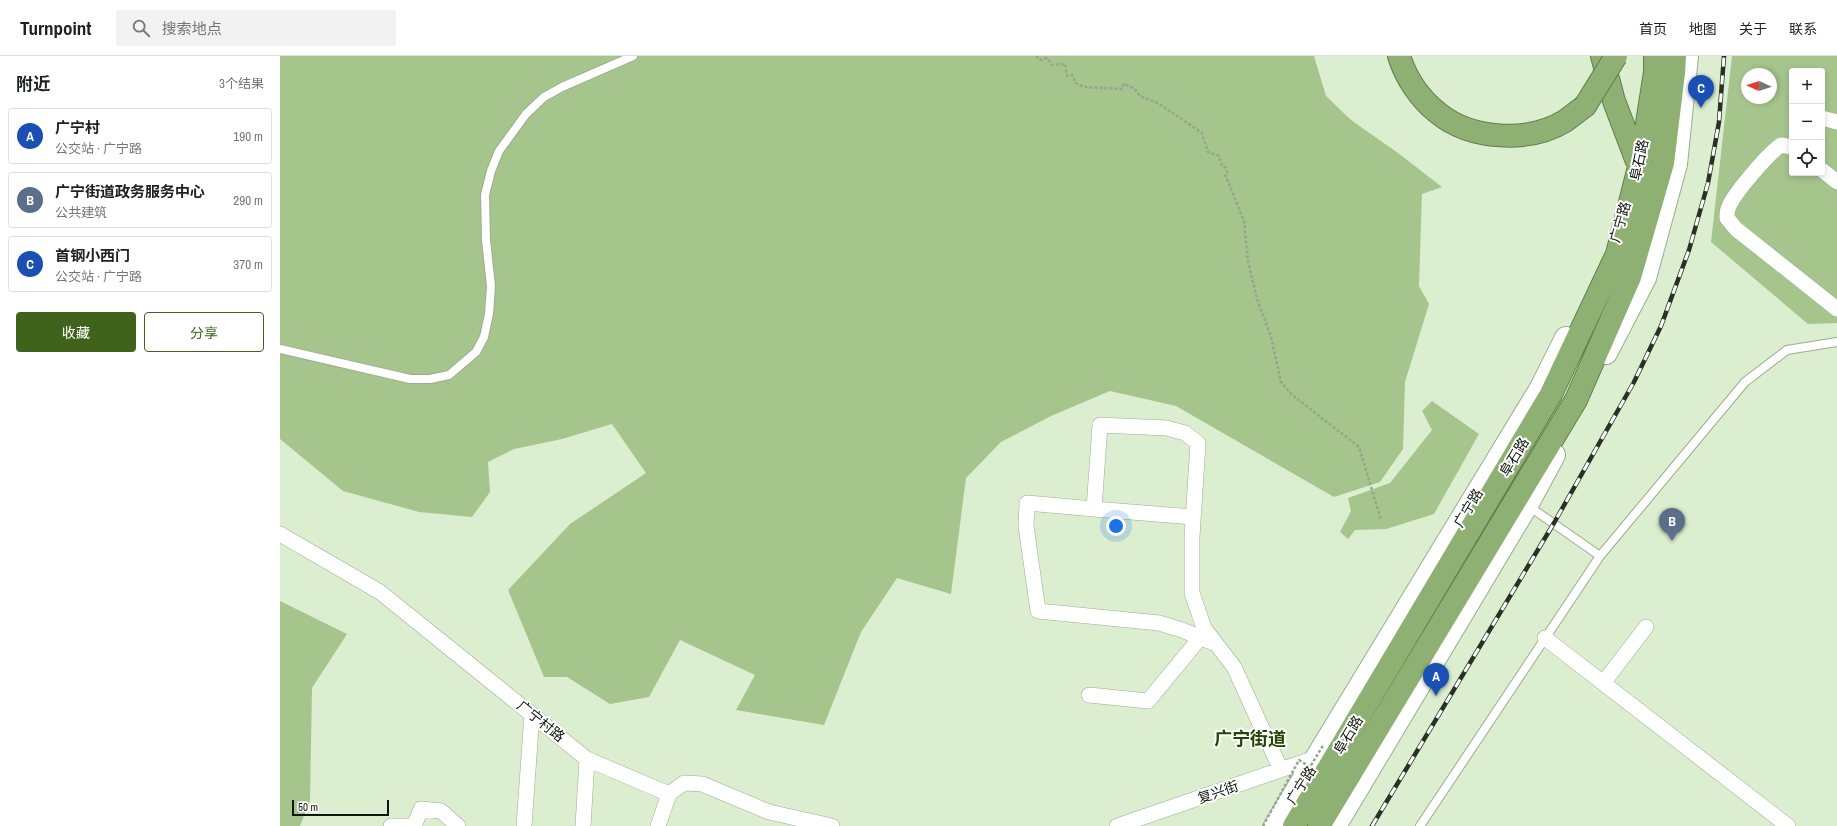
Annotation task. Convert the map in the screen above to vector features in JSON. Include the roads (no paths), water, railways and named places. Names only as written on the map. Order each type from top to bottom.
[{"type":"highway","points":[[1399,56],[1403,67],[1417,93],[1438,114],[1456,124],[1476,131],[1494,135],[1511,136],[1525,135],[1565,121],[1585,106],[1616,56]]},
{"type":"highway","points":[[1602,56],[1614,101],[1636,159]]},
{"type":"highway","name":"阜石路","points":[[1294,826],[1555,387],[1617,254],[1642,155],[1655,72],[1655,56]]},
{"type":"highway","name":"阜石路","points":[[1319,826],[1576,400],[1630,277],[1663,163],[1675,56]]},
{"type":"street","name":"广宁路","points":[[1275,826],[1541,388],[1612,249],[1636,159],[1644,87],[1644,56]]},
{"type":"street","points":[[1335,826],[1527,505],[1645,278],[1676,164],[1688,56]]},
{"type":"street","points":[[1825,119],[1837,122]]},
{"type":"street","points":[[1789,143],[1781,144],[1772,150],[1735,196],[1728,209],[1727,218],[1736,229],[1837,309]]},
{"type":"street","points":[[1825,172],[1837,182]]},
{"type":"street","points":[[1094,509],[1100,425],[1166,428],[1185,433],[1198,443],[1193,517],[1192,593],[1204,628],[1234,667],[1281,770]]},
{"type":"street","points":[[1193,517],[1027,503],[1026,526],[1038,612],[1160,623],[1216,644]]},
{"type":"street","name":"广宁村路","points":[[280,534],[380,592],[587,759],[669,794]]},
{"type":"street","points":[[1604,682],[1646,627]]},
{"type":"street","points":[[1089,695],[1148,701],[1200,638]]},
{"type":"street","points":[[1545,638],[1604,682],[1788,826]]},
{"type":"street","points":[[524,826],[532,714]]},
{"type":"street","name":"复兴街","points":[[1118,826],[1281,770],[1321,751]]},
{"type":"street","points":[[583,826],[587,759]]},
{"type":"street","points":[[658,826],[669,794],[684,783],[702,784],[769,812],[832,826]]},
{"type":"street","points":[[391,826],[414,826],[421,810],[441,811],[458,826]]},
{"type":"lane","points":[[280,349],[410,379],[430,379],[449,375],[464,364],[476,352],[484,337],[489,314],[491,286],[486,240],[485,195],[491,171],[499,151],[526,114],[544,97],[562,87],[633,56]]},
{"type":"lane","points":[[1420,826],[1600,556],[1745,382],[1787,350],[1837,342]]},
{"type":"lane","points":[[1527,505],[1600,556]]},
{"type":"railway","points":[[1372,826],[1554,523],[1634,382],[1661,326],[1689,250],[1708,183],[1719,122],[1724,56]]},
{"type":"place","name":"首钢小西门","points":[[1701,108]]},
{"type":"place","name":"广宁街道政务服务中心","points":[[1672,541]]},
{"type":"place","name":"广宁村","points":[[1436,696]]},
{"type":"district","name":"广宁街道","points":[[1250,738]]}]
